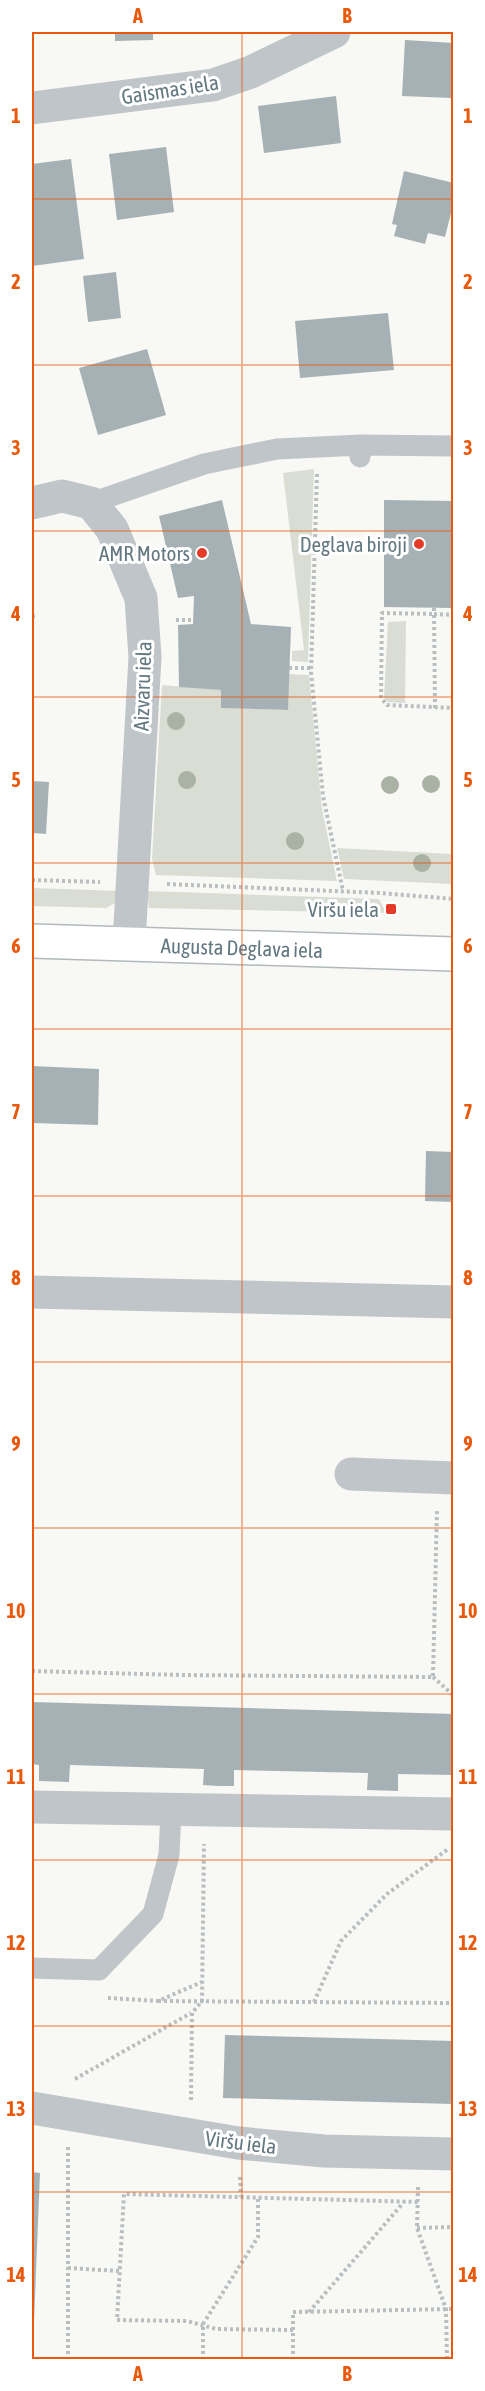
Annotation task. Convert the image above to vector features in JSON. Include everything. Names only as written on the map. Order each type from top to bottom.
[{"type":"main road","name":"Augusta Deglava iela","points":[[32,941],[453,954]]},
{"type":"street","name":"Gaismas iela","points":[[32,108],[213,85],[251,72],[334,32]]},
{"type":"street","points":[[32,503],[62,496],[91,503]]},
{"type":"street","name":"Aizvaru iela","points":[[91,503],[111,530],[141,598],[145,657],[129,943]]},
{"type":"street","points":[[32,1292],[453,1302]]},
{"type":"street","points":[[351,1474],[446,1477]]},
{"type":"street","points":[[32,1807],[453,1814]]},
{"type":"street","name":"Viršu iela","points":[[32,2108],[238,2143],[324,2151],[453,2154]]},
{"type":"lane","points":[[91,503],[204,464],[277,449],[315,446],[361,452],[453,446]]},
{"type":"lane","points":[[32,1968],[99,1970],[153,1914],[169,1855],[171,1810]]},
{"type":"path","points":[[315,446],[317,476],[311,668],[323,796],[343,891]]},
{"type":"path","points":[[434,608],[435,708]]},
{"type":"path","points":[[453,615],[382,613],[381,698],[387,705],[453,708]]},
{"type":"path","points":[[289,668],[311,668]]},
{"type":"path","points":[[32,880],[343,891],[453,899]]},
{"type":"path","points":[[433,1677],[446,1477]]},
{"type":"path","points":[[32,1671],[433,1677],[453,1696]]},
{"type":"path","points":[[74,2080],[192,2013],[202,2001],[204,1810]]},
{"type":"path","points":[[314,2002],[341,1941],[387,1894],[453,1845]]},
{"type":"path","points":[[99,1970],[98,1998],[158,2001],[453,2003]]},
{"type":"path","points":[[158,2001],[202,1982]]},
{"type":"path","points":[[191,2135],[192,2013]]},
{"type":"path","points":[[68,2138],[68,2360]]},
{"type":"path","points":[[418,2153],[417,2228],[446,2309],[447,2360]]},
{"type":"path","points":[[293,2330],[216,2329],[187,2321],[117,2320],[124,2194],[418,2202]]},
{"type":"path","points":[[203,2360],[203,2324],[258,2237],[258,2198]]},
{"type":"path","points":[[309,2312],[405,2201]]},
{"type":"path","points":[[417,2228],[453,2227]]},
{"type":"path","points":[[68,2268],[120,2271]]},
{"type":"path","points":[[293,2360],[293,2312],[453,2309]]},
{"type":"shaded area","points":[[314,469],[308,662],[292,661],[292,651],[304,650],[283,473]]},
{"type":"shaded area","points":[[406,621],[405,703],[388,702],[384,698],[388,622]]},
{"type":"shaded area","points":[[289,674],[309,675],[322,809],[337,881],[156,875],[152,859],[162,685],[221,690],[221,708],[287,710]]},
{"type":"shaded area","points":[[337,848],[453,854],[453,884],[344,879]]},
{"type":"shaded area","points":[[32,888],[121,891],[117,902],[106,908],[32,906]]},
{"type":"shaded area","points":[[147,891],[379,899],[386,913],[149,908]]},
{"type":"building","points":[[115,32],[153,32],[153,40],[115,41]]},
{"type":"building","points":[[405,40],[454,43],[452,98],[402,96]]},
{"type":"building","points":[[336,96],[341,143],[264,153],[258,106]]},
{"type":"building","points":[[166,147],[174,212],[117,220],[109,154]]},
{"type":"building","points":[[71,159],[84,259],[32,266],[32,164]]},
{"type":"building","points":[[404,171],[454,183],[454,201],[445,237],[428,233],[425,244],[394,236],[397,225],[392,224]]},
{"type":"building","points":[[116,272],[121,318],[88,322],[83,276]]},
{"type":"building","points":[[388,313],[394,370],[300,378],[295,321]]},
{"type":"building","points":[[147,349],[166,415],[98,435],[79,368]]},
{"type":"building","points":[[222,500],[251,624],[291,627],[288,710],[221,708],[221,690],[179,687],[178,625],[193,624],[194,596],[178,598],[159,516]]},
{"type":"building","name":"Deglava biroji","points":[[384,500],[454,501],[454,587],[451,587],[451,608],[384,607]]},
{"type":"building","points":[[32,600],[35,618],[32,618]]},
{"type":"building","points":[[32,781],[49,782],[46,834],[32,833]]},
{"type":"building","points":[[32,1066],[99,1069],[98,1125],[32,1123]]},
{"type":"building","points":[[426,1151],[454,1152],[454,1202],[425,1201]]},
{"type":"building","points":[[32,1702],[454,1714],[454,1775],[398,1774],[398,1791],[367,1790],[368,1773],[234,1770],[234,1786],[218,1786],[203,1785],[204,1769],[70,1765],[69,1782],[39,1781],[39,1765],[32,1764]]},
{"type":"building","points":[[225,2035],[454,2041],[454,2104],[223,2098]]},
{"type":"building","points":[[32,2172],[40,2173],[33,2346],[32,2346]]},
{"type":"place","name":"Deglava biroji","points":[[419,544]]},
{"type":"place","name":"AMR Motors","points":[[202,553]]},
{"type":"place","name":"Viršu iela","points":[[391,909]]}]
